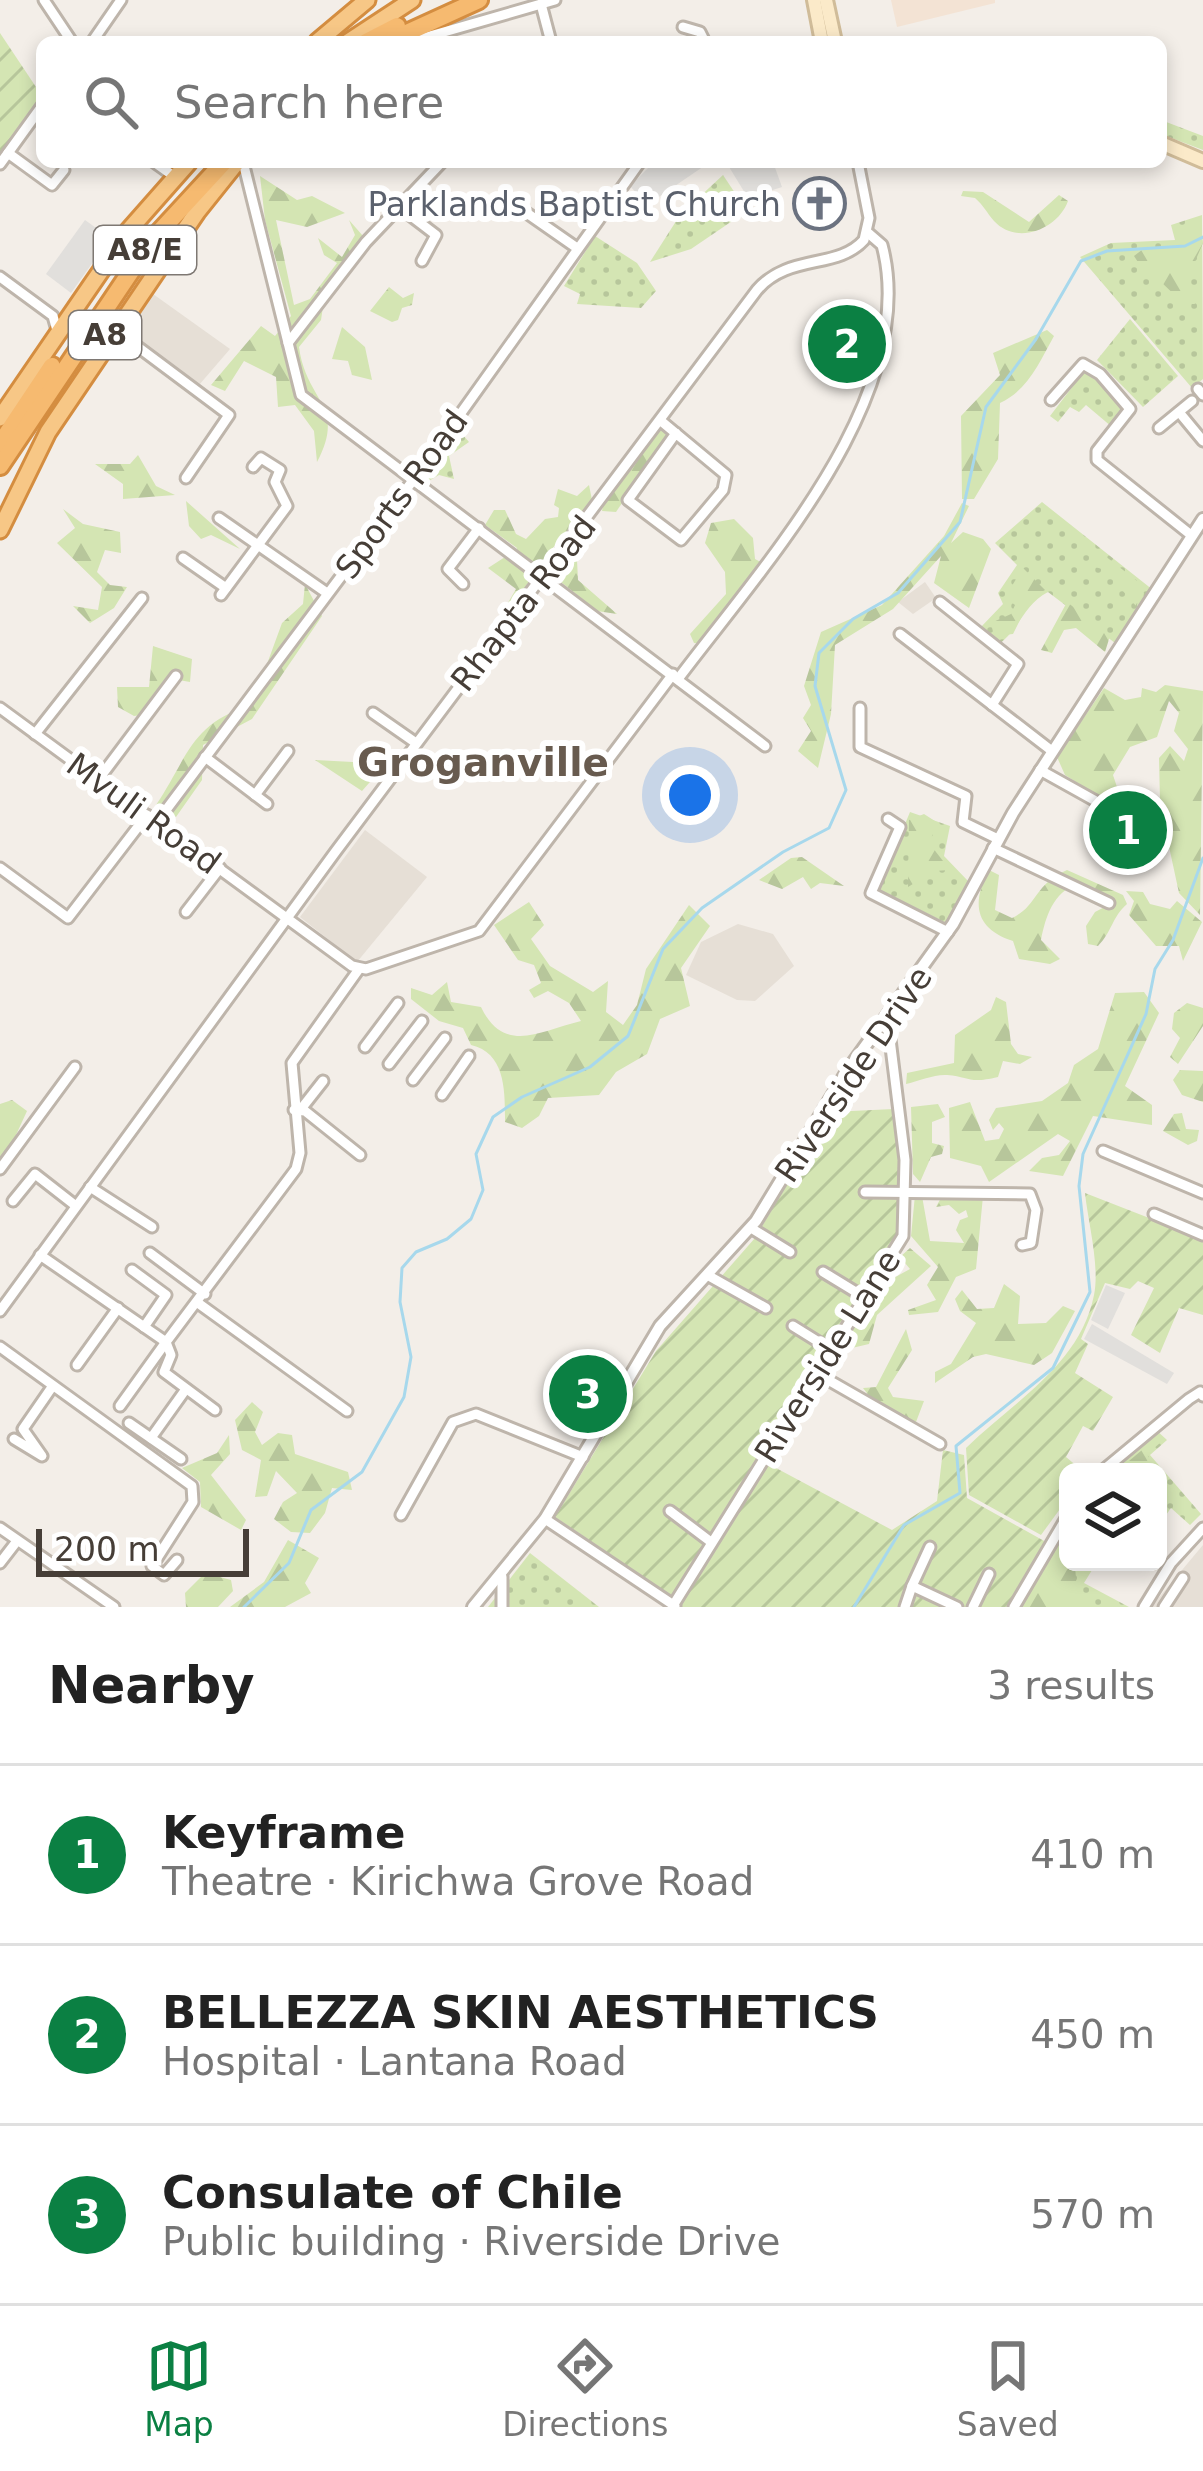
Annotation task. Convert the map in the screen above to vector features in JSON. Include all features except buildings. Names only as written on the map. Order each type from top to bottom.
[{"type":"highway","points":[[324,36],[369,0],[382,16]]},
{"type":"highway","points":[[360,36],[382,16],[412,0]]},
{"type":"highway","points":[[366,36],[452,0]]},
{"type":"highway","points":[[400,36],[479,0]]},
{"type":"highway","points":[[350,14],[362,15],[357,36]]},
{"type":"highway","name":"A8","points":[[0,466],[71,314],[129,230],[183,168]]},
{"type":"highway","name":"A8/E","points":[[0,443],[64,335],[143,235],[204,168]]},
{"type":"highway","name":"A8/E","points":[[64,335],[219,168]]},
{"type":"highway","name":"A8","points":[[0,518],[45,424],[221,168]]},
{"type":"highway","points":[[0,530],[35,452],[196,212],[235,168]]},
{"type":"highway","name":"A8","points":[[0,418],[64,335]]},
{"type":"main road","points":[[814,0],[829,36]]},
{"type":"main road","points":[[826,0],[830,36]]},
{"type":"main road","points":[[1167,146],[1203,161]]},
{"type":"street","points":[[96,36],[121,0]]},
{"type":"street","points":[[430,36],[554,0]]},
{"type":"street","points":[[45,3],[68,36]]},
{"type":"street","points":[[541,4],[549,36]]},
{"type":"street","points":[[683,27],[702,36]]},
{"type":"street","points":[[0,164],[36,114]]},
{"type":"street","points":[[8,153],[52,185],[64,170]]},
{"type":"street","points":[[162,168],[175,177]]},
{"type":"street","points":[[242,168],[301,395],[765,746]]},
{"type":"street","points":[[288,343],[398,206],[436,168]]},
{"type":"street","name":"Sports Road","points":[[0,868],[71,917],[206,757],[414,479],[636,168]]},
{"type":"street","points":[[120,1406],[296,1169],[300,1153],[292,1063],[359,969],[386,967],[479,931],[797,522],[869,388],[888,284],[882,244],[867,232],[859,168]]},
{"type":"street","points":[[511,202],[577,248]]},
{"type":"street","points":[[398,206],[436,235],[422,261]]},
{"type":"street","name":"Rhapta Road","points":[[0,1311],[416,743],[772,274],[855,249],[867,232]]},
{"type":"street","points":[[0,277],[64,335]]},
{"type":"street","points":[[118,332],[229,415],[186,478]]},
{"type":"street","points":[[1051,400],[1083,364],[1100,374],[1130,409],[1096,451],[1097,460],[1191,535]]},
{"type":"street","points":[[1159,428],[1192,401]]},
{"type":"street","points":[[1179,412],[1203,441]]},
{"type":"street","points":[[661,422],[676,433],[726,475],[723,490],[681,540],[629,503],[628,496],[676,433]]},
{"type":"street","points":[[183,558],[223,592],[259,548],[287,503],[275,482],[280,470],[261,458],[253,467]]},
{"type":"street","points":[[219,518],[327,593]]},
{"type":"street","name":"Riverside Drive","points":[[472,1607],[545,1519],[660,1325],[751,1228],[887,1015],[948,932],[1040,770],[1203,519]]},
{"type":"street","points":[[463,584],[448,569],[478,528]]},
{"type":"street","points":[[34,734],[142,598]]},
{"type":"street","points":[[940,602],[1018,664],[992,705]]},
{"type":"street","points":[[900,634],[1052,751]]},
{"type":"street","points":[[98,780],[176,676]]},
{"type":"street","points":[[860,708],[860,747],[966,796],[963,822],[1109,903]]},
{"type":"street","points":[[373,713],[416,743]]},
{"type":"street","name":"Mvuli Road","points":[[2,714],[359,969]]},
{"type":"street","points":[[255,796],[288,751]]},
{"type":"street","points":[[206,757],[267,804]]},
{"type":"street","points":[[1040,770],[1137,824]]},
{"type":"street","points":[[888,819],[900,827],[871,893],[948,932]]},
{"type":"street","points":[[186,912],[220,868]]},
{"type":"street","points":[[365,1046],[398,1003]]},
{"type":"street","name":"Riverside Lane","points":[[675,1606],[903,1236],[907,1189],[887,1015]]},
{"type":"street","points":[[389,1064],[422,1021]]},
{"type":"street","points":[[413,1080],[445,1038]]},
{"type":"street","points":[[442,1095],[469,1056]]},
{"type":"street","points":[[0,1169],[75,1067]]},
{"type":"street","points":[[297,1110],[323,1081]]},
{"type":"street","points":[[297,1110],[360,1155]]},
{"type":"street","points":[[1103,1151],[1203,1193]]},
{"type":"street","points":[[13,1202],[35,1174],[76,1206]]},
{"type":"street","points":[[90,1187],[152,1227]]},
{"type":"street","points":[[866,1192],[1030,1194],[1036,1220],[1031,1243],[1022,1245]]},
{"type":"street","points":[[1154,1214],[1203,1235]]},
{"type":"street","points":[[751,1228],[790,1252]]},
{"type":"street","points":[[150,1253],[201,1299],[347,1411]]},
{"type":"street","points":[[40,1255],[166,1342],[171,1355],[164,1372],[215,1410]]},
{"type":"street","points":[[132,1270],[178,1304]]},
{"type":"street","points":[[823,1272],[864,1298]]},
{"type":"street","points":[[709,1276],[766,1308]]},
{"type":"street","points":[[144,1327],[166,1295]]},
{"type":"street","points":[[77,1365],[118,1308]]},
{"type":"street","points":[[793,1326],[830,1349]]},
{"type":"street","points":[[0,1347],[192,1486],[193,1502],[152,1566],[164,1574],[177,1560]]},
{"type":"street","points":[[816,1373],[940,1444]]},
{"type":"street","points":[[14,1439],[42,1456],[23,1429],[52,1387]]},
{"type":"street","points":[[151,1438],[187,1389]]},
{"type":"street","points":[[1112,1463],[1189,1399],[1200,1391],[1203,1396]]},
{"type":"street","points":[[400,1515],[453,1421],[463,1415],[476,1414],[583,1457]]},
{"type":"street","points":[[129,1423],[181,1459]]},
{"type":"street","points":[[670,1511],[711,1542]]},
{"type":"street","points":[[545,1519],[675,1606]]},
{"type":"street","points":[[0,1528],[114,1607]]},
{"type":"street","points":[[1144,1607],[1171,1563],[1203,1528]]},
{"type":"street","points":[[1014,1607],[1059,1530]]},
{"type":"street","points":[[0,1563],[17,1541]]},
{"type":"street","points":[[905,1607],[930,1547]]},
{"type":"street","points":[[973,1607],[989,1574]]},
{"type":"street","points":[[502,1576],[502,1607]]},
{"type":"street","points":[[1164,1607],[1183,1578]]},
{"type":"street","points":[[912,1586],[957,1607]]},
{"type":"shaded area","points":[[891,0],[995,0],[995,3],[897,27]]},
{"type":"shaded area","points":[[648,168],[701,168],[647,205],[630,186]]},
{"type":"shaded area","points":[[730,168],[775,168],[782,187],[748,198]]},
{"type":"shaded area","points":[[85,220],[110,238],[71,293],[46,274]]},
{"type":"shaded area","points":[[153,294],[230,349],[199,385],[127,332]]},
{"type":"shaded area","points":[[925,582],[936,598],[913,614],[898,602]]},
{"type":"shaded area","points":[[365,830],[427,877],[357,962],[300,917]]},
{"type":"shaded area","points":[[738,924],[773,934],[794,966],[755,1001],[737,1000],[686,975],[701,942]]},
{"type":"shaded area","points":[[1106,1285],[1125,1293],[1108,1329],[1091,1320]]},
{"type":"shaded area","points":[[1092,1324],[1174,1373],[1167,1384],[1084,1339]]},
{"type":"shaded area","points":[[1203,1545],[1203,1607],[1151,1607]]},
{"type":"green space","points":[[0,33],[36,87],[36,104],[0,155]]},
{"type":"green space","points":[[1167,122],[1203,136],[1203,150],[1167,136]]},
{"type":"green space","points":[[723,175],[747,211],[691,249],[650,262],[680,215]]},
{"type":"green space","points":[[260,176],[297,200],[312,196],[345,213],[307,227],[276,220],[294,305],[310,299],[337,263],[324,255],[318,238],[342,257],[355,235],[349,220],[363,236],[341,285],[326,287],[321,320],[299,347],[326,415],[328,428],[317,462],[314,431],[295,405],[278,407],[276,377],[244,361],[225,391],[211,385],[261,326],[275,336],[291,316],[265,220]]},
{"type":"green space","points":[[963,191],[983,192],[1029,222],[1059,195],[1068,201],[1046,226],[1014,232],[994,221],[975,198],[961,196]]},
{"type":"green space","points":[[1202,215],[1203,379],[1192,388],[1080,257],[1111,243],[1175,240],[1171,225]]},
{"type":"green space","points":[[1200,219],[1203,243],[1187,280],[1195,304],[1184,304],[1159,280],[1151,282],[1134,256],[1147,246],[1160,250],[1175,245],[1182,228]]},
{"type":"green space","points":[[595,236],[637,263],[656,291],[641,308],[577,304],[580,294],[564,286]]},
{"type":"green space","points":[[389,287],[403,298],[414,293],[412,305],[402,308],[398,320],[392,322],[370,311]]},
{"type":"green space","points":[[1130,319],[1178,376],[1143,407],[1097,360]]},
{"type":"green space","points":[[342,327],[365,347],[372,380],[352,375],[348,361],[332,359]]},
{"type":"green space","points":[[1047,330],[1054,336],[1032,375],[1000,403],[998,459],[974,499],[962,499],[961,416],[1000,375],[993,353]]},
{"type":"green space","points":[[1086,369],[1126,410],[1112,427],[1086,405],[1079,412],[1070,407],[1058,422],[1050,416]]},
{"type":"green space","points":[[653,424],[668,432],[662,444],[616,512],[602,511],[607,486]]},
{"type":"green space","points":[[440,432],[451,440],[463,435],[469,442],[449,456],[454,479],[439,475],[427,482],[427,450]]},
{"type":"green space","points":[[138,455],[156,486],[175,495],[123,499],[123,484],[95,464],[130,464]]},
{"type":"green space","points":[[589,485],[592,500],[539,565],[512,609],[505,608],[516,589],[488,568],[505,557],[512,560],[517,548],[485,525],[494,510],[505,510],[516,534],[526,539],[545,519],[558,517],[559,508],[554,505],[558,489],[577,496]]},
{"type":"green space","points":[[186,501],[240,549],[211,535],[201,539],[189,526]]},
{"type":"green space","points":[[1042,502],[1153,590],[1115,643],[1048,592],[999,644],[980,628],[1003,604],[998,593],[1017,565],[995,543]]},
{"type":"green space","points":[[962,503],[969,506],[951,543],[963,532],[983,539],[991,549],[969,608],[934,583],[941,556],[893,609],[835,645],[831,714],[818,768],[798,751],[811,731],[803,718],[811,705],[804,686],[821,632],[882,605],[944,536]]},
{"type":"green space","points":[[63,509],[83,524],[120,532],[121,553],[105,550],[97,572],[110,585],[127,587],[114,608],[90,623],[73,606],[98,610],[102,587],[57,543],[75,528]]},
{"type":"green space","points":[[734,519],[753,538],[755,559],[770,567],[713,644],[694,643],[690,634],[726,594],[725,572],[705,543],[711,523]]},
{"type":"green space","points":[[1100,552],[1141,584],[1144,594],[1136,606],[1105,570],[1092,566],[1089,555]]},
{"type":"green space","points":[[567,556],[577,560],[578,580],[617,614],[597,611],[556,578]]},
{"type":"green space","points":[[1023,568],[1045,590],[1031,598],[1013,634],[994,636],[991,623],[1011,614],[1015,605],[1005,597]]},
{"type":"green space","points":[[305,584],[322,616],[252,719],[203,745],[202,780],[176,817],[156,805],[203,732],[252,705],[282,623],[303,604]]},
{"type":"green space","points":[[1067,602],[1110,636],[1105,652],[1076,628],[1064,630],[1052,653],[1041,650]]},
{"type":"green space","points":[[153,646],[192,659],[190,682],[167,678],[157,713],[134,716],[118,707],[117,687],[149,687]]},
{"type":"green space","points":[[1165,685],[1203,691],[1200,915],[1179,893],[1165,828],[1161,844],[1147,843],[1146,818],[1160,801],[1159,758],[1170,746],[1184,761],[1188,749],[1174,731],[1179,713],[1169,701],[1157,737],[1130,747],[1113,775],[1118,790],[1103,799],[1065,775],[1057,757],[1104,688],[1125,700],[1141,697],[1142,688],[1156,692]]},
{"type":"green space","points":[[373,759],[377,774],[362,791],[315,760],[353,762]]},
{"type":"green space","points":[[910,812],[950,826],[944,856],[968,881],[946,923],[878,889]]},
{"type":"green space","points":[[924,814],[938,823],[929,843],[950,870],[934,871],[908,887],[909,820]]},
{"type":"green space","points":[[802,857],[844,886],[820,883],[811,889],[803,877],[782,889],[759,880],[791,858]]},
{"type":"green space","points":[[989,870],[999,875],[995,910],[1012,918],[1067,870],[1123,895],[1127,904],[1098,946],[1088,944],[1086,926],[1095,912],[1116,901],[1077,883],[1056,899],[1043,931],[1041,940],[1060,959],[1050,964],[1019,959],[1013,941],[991,929],[980,913],[980,893]]},
{"type":"green space","points":[[1126,891],[1143,892],[1150,904],[1170,909],[1177,901],[1202,922],[1183,961],[1179,946],[1156,946],[1129,915],[1134,901]]},
{"type":"green space","points":[[529,902],[544,925],[531,939],[550,966],[593,992],[608,981],[606,1012],[623,1025],[637,1005],[646,969],[689,905],[710,926],[681,968],[690,1006],[660,1019],[647,1054],[616,1072],[599,1095],[548,1098],[539,1116],[522,1128],[505,1122],[501,1075],[491,1056],[471,1045],[463,1028],[439,1021],[411,999],[411,988],[432,995],[447,982],[451,1002],[481,1007],[490,1022],[512,1035],[537,1034],[581,1021],[569,1003],[548,991],[534,998],[529,990],[541,983],[534,965],[518,960],[494,925]]},
{"type":"green space","points":[[1144,992],[1159,1013],[1125,1086],[1152,1105],[1152,1125],[1093,1116],[1063,1176],[1029,1171],[1042,1158],[1059,1155],[1070,1141],[1058,1134],[989,1182],[981,1166],[950,1158],[949,1108],[970,1102],[985,1141],[999,1139],[1004,1129],[999,1123],[993,1130],[989,1120],[996,1108],[1042,1101],[1068,1083],[1074,1065],[1098,1049],[1115,993]]},
{"type":"green space","points":[[996,997],[1006,1002],[1011,1044],[1018,1054],[1032,1057],[1020,1064],[1003,1061],[998,1077],[975,1080],[942,1075],[906,1084],[907,1073],[954,1063],[955,1035],[991,1010]]},
{"type":"green space","points":[[1187,1003],[1203,1008],[1203,1026],[1178,1064],[1170,1057],[1180,1038],[1172,1029],[1174,1013]]},
{"type":"green space","points":[[1180,1070],[1203,1071],[1203,1102],[1182,1095],[1173,1080]]},
{"type":"green space","points":[[12,1100],[27,1111],[0,1170],[0,1104]]},
{"type":"green space","points":[[938,1104],[945,1117],[932,1122],[932,1143],[944,1146],[942,1154],[931,1157],[920,1182],[913,1174],[911,1107]]},
{"type":"green space","points":[[894,1109],[904,1197],[900,1236],[759,1451],[776,1468],[892,1530],[937,1501],[943,1450],[964,1455],[967,1498],[1046,1542],[1009,1607],[674,1607],[670,1595],[555,1517],[656,1351],[755,1238],[830,1112]]},
{"type":"green space","points":[[1182,1113],[1186,1129],[1199,1130],[1197,1141],[1188,1145],[1163,1131],[1174,1114]]},
{"type":"green space","points":[[1085,1193],[1203,1239],[1203,1315],[1179,1308],[1160,1353],[1131,1335],[1154,1288],[1138,1281],[1130,1289],[1105,1283],[1081,1339],[1088,1344],[1075,1373],[1113,1397],[1093,1431],[1083,1426],[1066,1457],[1073,1463],[1059,1463],[1059,1510],[1041,1535],[969,1495],[966,1448],[1043,1380],[1075,1342],[1094,1295]]},
{"type":"green space","points":[[943,1194],[983,1196],[976,1269],[956,1277],[938,1312],[909,1315],[908,1310],[936,1300],[927,1285],[938,1267],[911,1236],[915,1195],[922,1196],[930,1241],[964,1243],[956,1230],[960,1220],[968,1217],[966,1210],[959,1214],[949,1205],[936,1207]]},
{"type":"green space","points":[[910,1248],[931,1266],[877,1315],[869,1344],[839,1351],[879,1286],[910,1269],[900,1257]]},
{"type":"green space","points":[[1004,1284],[1020,1296],[1018,1324],[1046,1323],[1063,1306],[1075,1311],[1052,1353],[1034,1365],[986,1354],[973,1357],[935,1383],[935,1372],[951,1364],[976,1323],[960,1311],[955,1299],[962,1290],[977,1309],[994,1308]]},
{"type":"green space","points":[[906,1329],[912,1350],[888,1388],[893,1397],[924,1401],[916,1422],[876,1405],[863,1388],[876,1387]]},
{"type":"green space","points":[[252,1402],[263,1412],[255,1432],[262,1445],[278,1433],[292,1435],[295,1454],[348,1472],[352,1490],[332,1488],[325,1513],[310,1533],[291,1532],[274,1519],[283,1502],[297,1493],[276,1471],[267,1496],[255,1497],[261,1460],[242,1450],[235,1420]]},
{"type":"green space","points":[[1155,1429],[1167,1440],[1150,1455],[1157,1463],[1116,1463]]},
{"type":"green space","points":[[229,1435],[230,1454],[211,1475],[246,1520],[241,1530],[201,1507],[200,1482],[182,1468],[217,1453]]},
{"type":"green space","points":[[1155,1439],[1160,1443],[1147,1454],[1152,1463],[1127,1463]]},
{"type":"green space","points":[[1167,1475],[1201,1514],[1190,1525],[1171,1508],[1167,1514]]},
{"type":"green space","points":[[1057,1537],[1059,1571],[1091,1571],[1084,1583],[1129,1607],[1016,1607]]},
{"type":"green space","points":[[288,1540],[319,1558],[305,1583],[311,1593],[285,1607],[230,1607],[264,1582]]},
{"type":"green space","points":[[530,1553],[599,1607],[488,1607]]},
{"type":"green space","points":[[1059,1555],[1059,1571],[1075,1571],[1078,1607],[1022,1607],[1052,1556]]},
{"type":"green space","points":[[205,1573],[231,1580],[233,1591],[218,1607],[186,1607],[185,1593]]},
{"type":"waterway","points":[[244,1607],[289,1563],[311,1510],[362,1472],[404,1397],[411,1357],[400,1302],[402,1268],[416,1252],[447,1239],[471,1219],[483,1190],[476,1154],[493,1117],[522,1097],[590,1067],[628,1036],[663,949],[702,908],[783,852],[829,828],[846,790],[815,686],[819,653],[853,619],[898,593],[960,522],[986,407],[1036,339],[1081,261],[1107,251],[1185,246],[1203,237]]},
{"type":"waterway","points":[[854,1607],[904,1525],[960,1493],[956,1446],[1053,1368],[1090,1292],[1079,1186],[1083,1154],[1146,1014],[1155,969],[1173,940],[1203,858]]},
{"type":"place","name":"Parklands Baptist Church","points":[[820,204]]},
{"type":"place","name":"BELLEZZA SKIN AESTHETICS","points":[[847,344]]},
{"type":"place","name":"Keyframe","points":[[1128,830]]},
{"type":"place","name":"Consulate of Chile","points":[[588,1394]]},
{"type":"district","name":"Groganville","points":[[483,762]]}]
